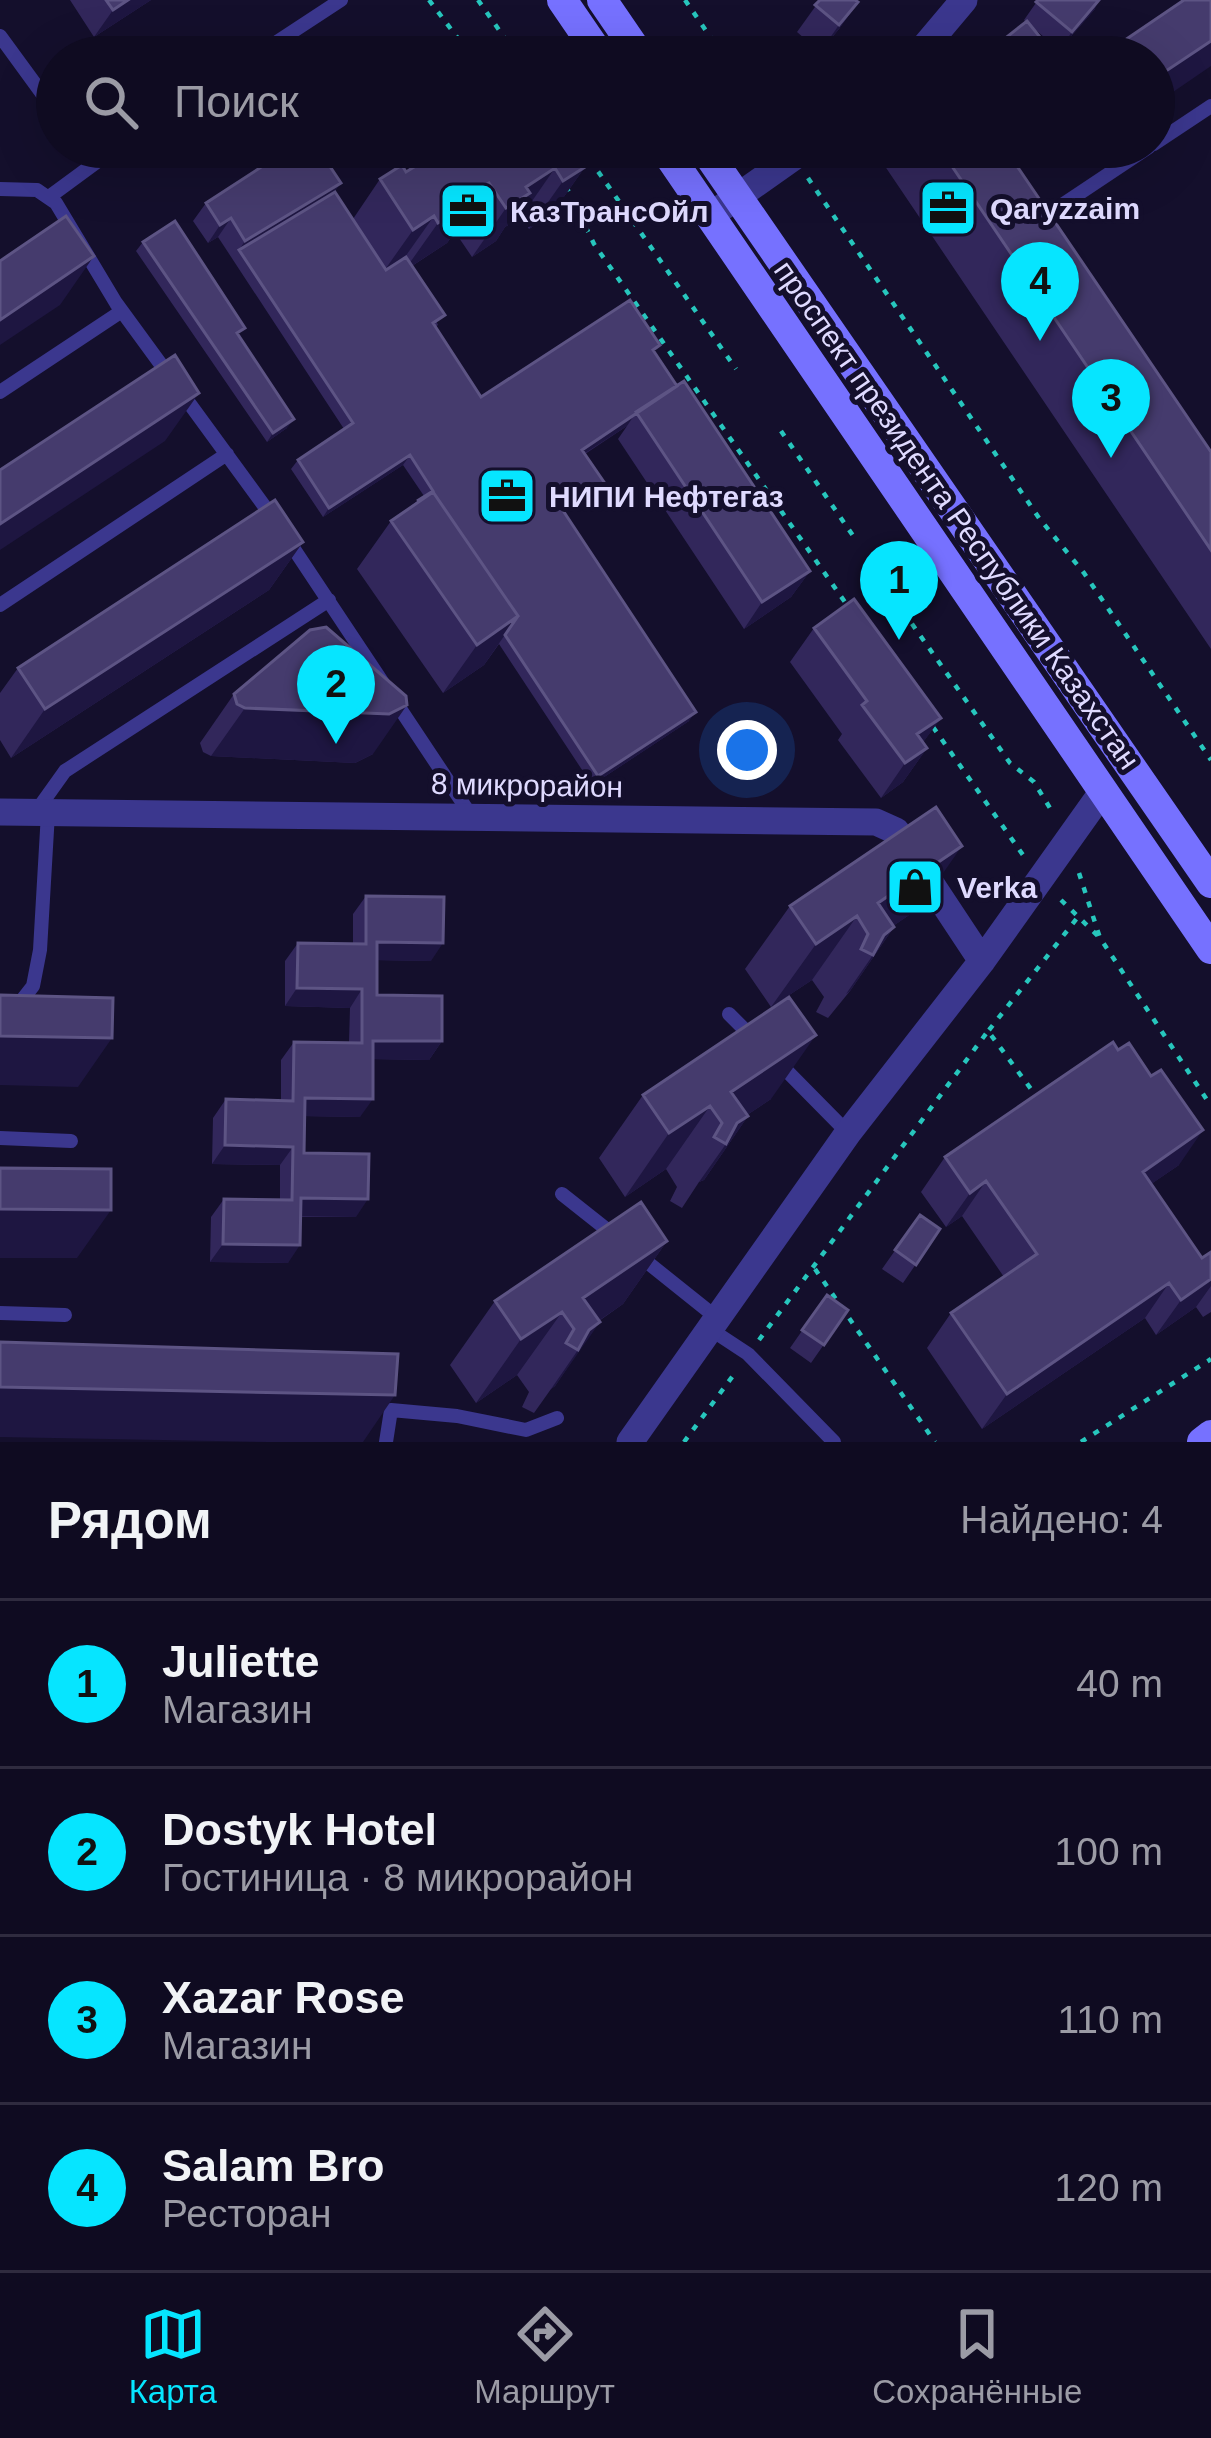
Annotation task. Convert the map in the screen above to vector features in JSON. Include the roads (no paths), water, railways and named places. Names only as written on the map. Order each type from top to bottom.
[{"type":"main road","points":[[562,0],[587,36]]},
{"type":"main road","points":[[602,0],[627,36]]},
{"type":"main road","name":"проспект президента Республики Казахстан","points":[[677,168],[1211,949]]},
{"type":"main road","name":"проспект президента Республики Казахстан","points":[[718,168],[1211,884]]},
{"type":"main road","points":[[1202,1442],[1211,1436]]},
{"type":"street","points":[[936,36],[964,0]]},
{"type":"street","points":[[710,215],[779,168]]},
{"type":"street","points":[[630,1442],[848,1133],[982,961],[1103,791]]},
{"type":"street","name":"8 микрорайон","points":[[0,812],[876,822],[896,831],[982,961]]},
{"type":"lane","points":[[286,36],[341,0]]},
{"type":"lane","points":[[0,36],[36,85]]},
{"type":"lane","points":[[1175,130],[1211,106]]},
{"type":"lane","points":[[49,197],[86,168]]},
{"type":"lane","points":[[1041,220],[1119,168]]},
{"type":"lane","points":[[0,189],[37,190],[56,203],[122,311],[328,600],[472,818]]},
{"type":"lane","points":[[1028,201],[1054,239]]},
{"type":"lane","points":[[0,392],[122,311]]},
{"type":"lane","points":[[0,605],[227,454]]},
{"type":"lane","points":[[0,1016],[11,1014],[33,986],[40,950],[41,813],[65,771],[328,600]]},
{"type":"lane","points":[[729,1014],[848,1133]]},
{"type":"lane","points":[[0,1138],[71,1141]]},
{"type":"lane","points":[[562,1194],[714,1323],[835,1442]]},
{"type":"lane","points":[[0,1313],[65,1315]]},
{"type":"lane","points":[[386,1442],[391,1410],[457,1416],[526,1430],[557,1418]]},
{"type":"place","name":"Qaryzzaim","points":[[948,208]]},
{"type":"place","name":"КазТрансОйл","points":[[468,211]]},
{"type":"place","name":"Salam Bro","points":[[1040,341]]},
{"type":"place","name":"Xazar Rose","points":[[1111,458]]},
{"type":"place","name":"НИПИ Нефтегаз","points":[[507,496]]},
{"type":"place","name":"Juliette","points":[[899,640]]},
{"type":"place","name":"Dostyk Hotel","points":[[336,744]]},
{"type":"place","name":"Verka","points":[[915,887]]}]
